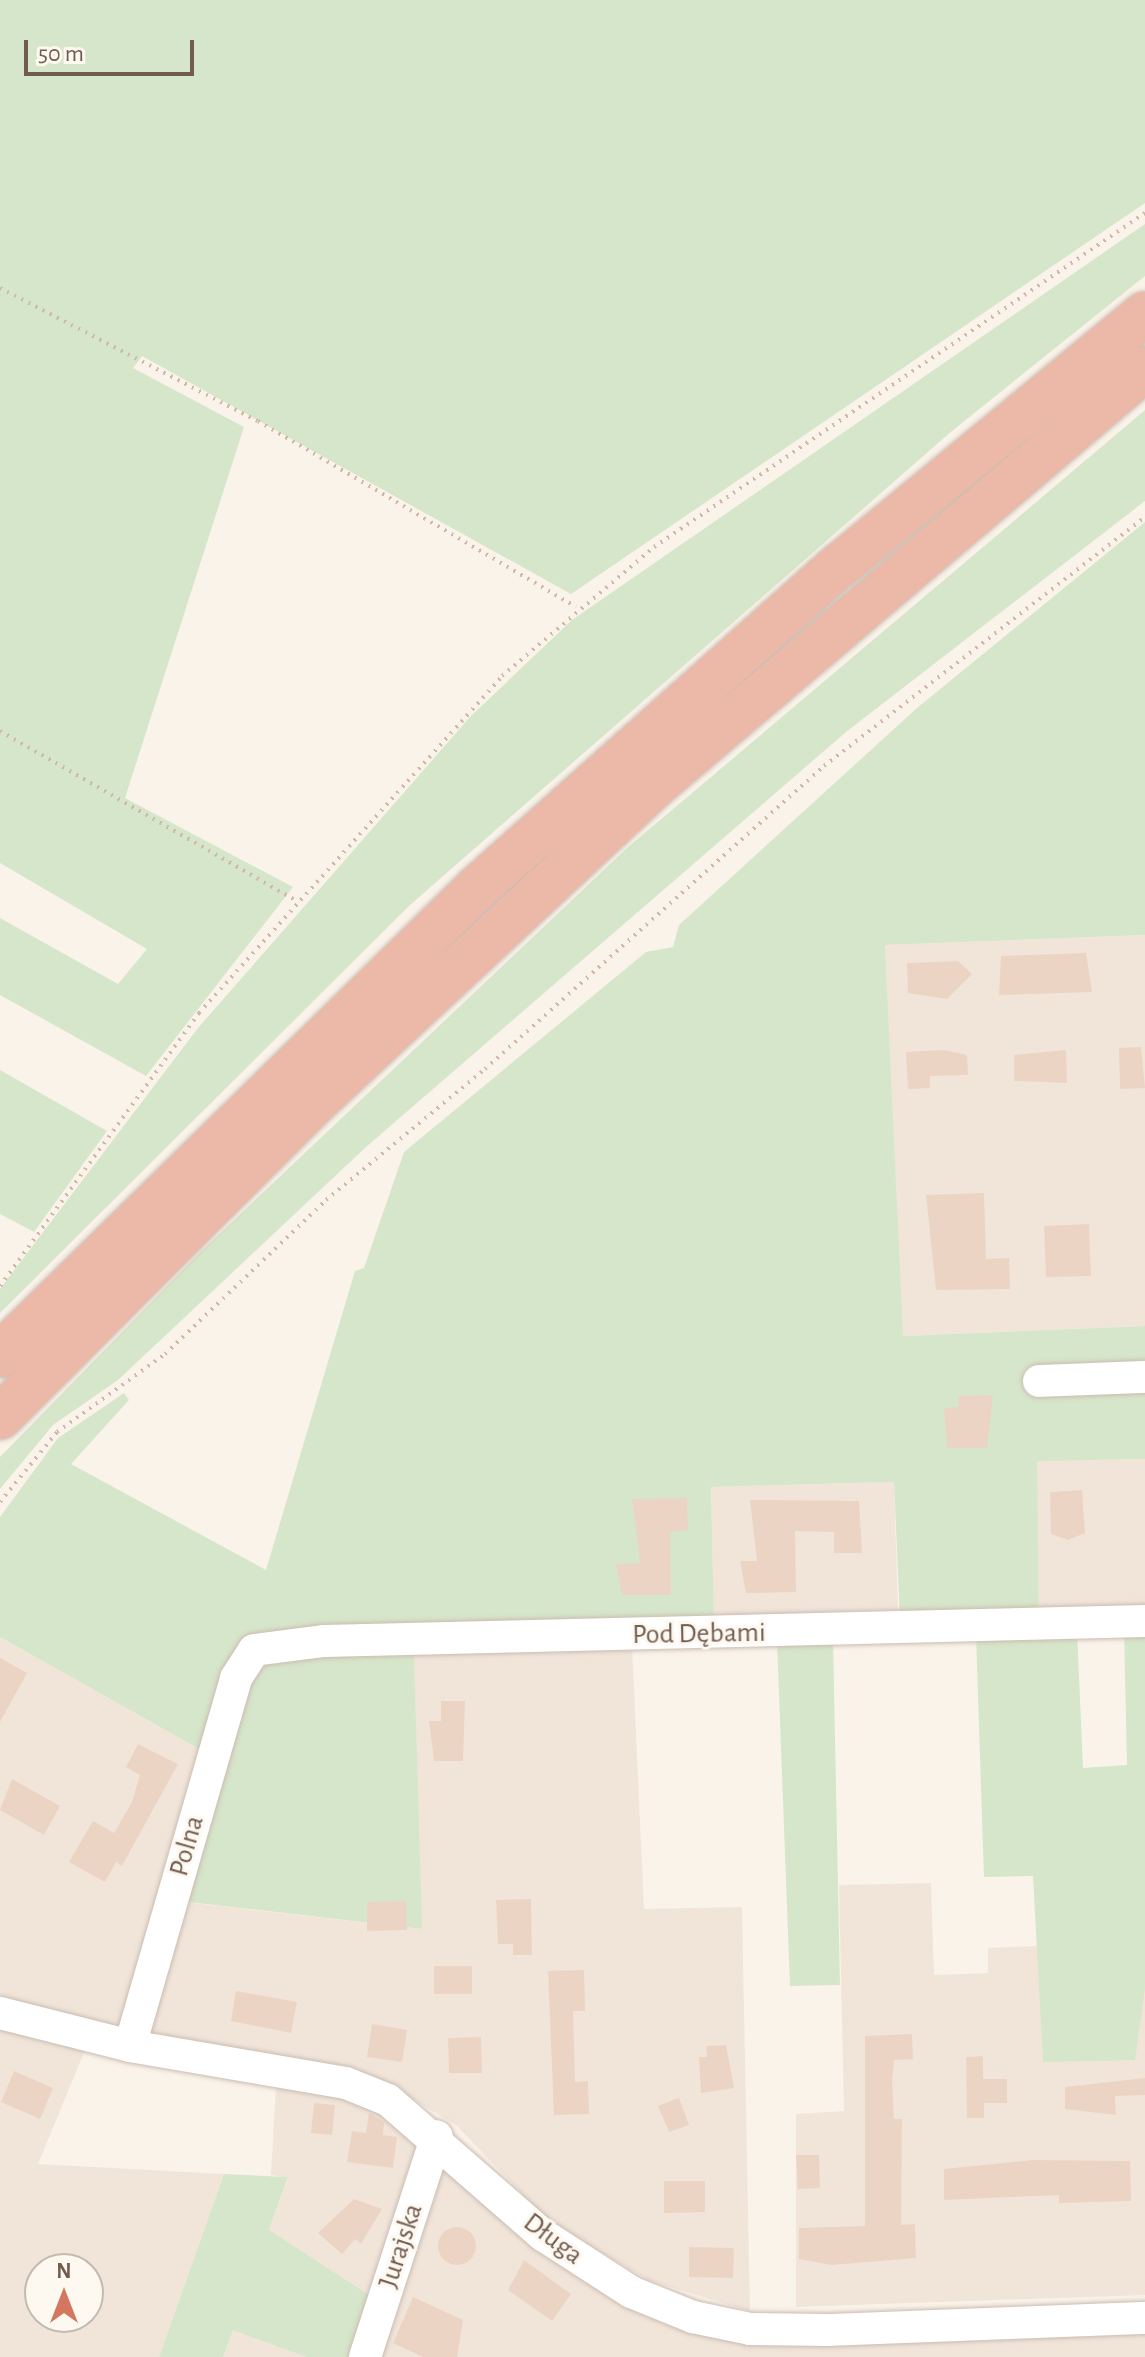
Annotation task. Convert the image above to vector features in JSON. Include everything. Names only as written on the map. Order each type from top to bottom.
[{"type":"highway","points":[[0,1355],[489,878],[817,585],[1145,314]]},
{"type":"highway","points":[[0,1417],[311,1106],[653,787],[1145,369]]},
{"type":"street","points":[[1039,1381],[1145,1377]]},
{"type":"street","name":"Pod Dębami","points":[[254,1650],[324,1641],[1145,1621]]},
{"type":"street","name":"Polna","points":[[130,2046],[236,1678],[254,1650]]},
{"type":"street","name":"Długa","points":[[0,2013],[130,2046],[346,2083],[388,2100],[437,2136],[543,2235],[631,2292],[693,2317],[750,2329],[812,2330],[1145,2318]]},
{"type":"street","name":"Jurajska","points":[[365,2357],[437,2136]]},
{"type":"path","points":[[0,1286],[199,1013],[410,771],[576,607],[1145,213]]},
{"type":"path","points":[[0,288],[258,421],[576,607]]},
{"type":"path","points":[[0,1502],[57,1432],[165,1354],[326,1200],[497,1059],[824,766],[1145,517]]},
{"type":"path","points":[[0,731],[298,902]]},
{"type":"shaded area","points":[[1145,935],[1145,1326],[902,1336],[885,945]]},
{"type":"shaded area","points":[[1145,1459],[1145,1614],[1039,1617],[1036,1460]]},
{"type":"shaded area","points":[[894,1482],[898,1610],[738,1616],[714,1624],[711,1487]]},
{"type":"shaded area","points":[[0,1637],[208,1754],[167,1900],[421,1929],[414,1650],[632,1645],[644,1909],[742,1907],[750,2311],[650,2281],[547,2220],[456,2125],[394,2088],[129,2040],[0,1995]]},
{"type":"shaded area","points":[[931,1883],[934,1975],[988,1973],[988,1948],[1038,1946],[1043,2061],[1145,1988],[1145,2295],[796,2307],[796,2114],[844,2111],[839,1885]]},
{"type":"shaded area","points":[[0,2024],[85,2050],[38,2164],[224,2174],[159,2357],[0,2357]]},
{"type":"shaded area","points":[[276,2087],[353,2096],[405,2124],[699,2327],[1145,2329],[1145,2357],[223,2357],[288,2178],[271,2175]]},
{"type":"green space","points":[[0,0],[1145,0],[1145,203],[571,594],[142,356],[133,368],[244,427],[125,798],[293,887],[146,1076],[0,995],[0,918],[118,984],[147,949],[0,863]]},
{"type":"green space","points":[[1145,224],[1145,276],[952,431],[410,905],[0,1313],[0,1289],[198,1028],[470,717],[572,620]]},
{"type":"green space","points":[[1145,410],[1145,501],[846,732],[366,1147],[118,1380],[53,1425],[0,1489],[0,1457],[197,1255],[627,848]]},
{"type":"green space","points":[[1145,522],[1145,935],[885,945],[903,1336],[1145,1326],[1145,1459],[1037,1461],[1039,1617],[900,1620],[894,1482],[711,1487],[714,1624],[256,1644],[208,1754],[0,1637],[0,1517],[58,1438],[124,1393],[129,1400],[71,1464],[266,1570],[355,1271],[364,1268],[404,1152],[646,952],[673,947],[679,925],[917,708]]},
{"type":"green space","points":[[0,1070],[107,1131],[34,1232],[0,1214]]},
{"type":"green space","points":[[1145,1627],[1145,1988],[1135,2060],[1043,2062],[1033,1876],[984,1877],[976,1636],[1077,1630],[1083,1768],[1127,1765],[1124,1628]]},
{"type":"green space","points":[[833,1639],[840,1985],[790,1986],[777,1641]]},
{"type":"green space","points":[[414,1650],[422,1929],[188,1902],[246,1686],[268,1662]]},
{"type":"green space","points":[[224,2174],[288,2177],[269,2230],[372,2297],[347,2357],[307,2357],[233,2330],[223,2357],[159,2357]]},
{"type":"building","points":[[1086,953],[1092,992],[999,995],[1001,956]]},
{"type":"building","points":[[958,961],[972,974],[947,999],[908,993],[907,963]]},
{"type":"building","points":[[1141,1047],[1145,1088],[1120,1089],[1119,1048]]},
{"type":"building","points":[[944,1050],[967,1055],[968,1075],[930,1076],[930,1088],[908,1089],[906,1052]]},
{"type":"building","points":[[1066,1050],[1067,1083],[1014,1081],[1014,1055]]},
{"type":"building","points":[[984,1193],[986,1259],[1009,1258],[1010,1289],[936,1290],[926,1195]]},
{"type":"building","points":[[1089,1224],[1091,1276],[1046,1277],[1044,1226]]},
{"type":"building","points":[[993,1395],[987,1448],[947,1448],[944,1408],[959,1407],[958,1396]]},
{"type":"building","points":[[1082,1490],[1085,1533],[1068,1540],[1051,1534],[1050,1492]]},
{"type":"building","points":[[687,1498],[688,1530],[670,1532],[671,1595],[622,1595],[616,1564],[640,1563],[632,1499]]},
{"type":"building","points":[[750,1500],[859,1501],[862,1553],[834,1553],[834,1532],[795,1531],[796,1592],[746,1593],[740,1561],[757,1561]]},
{"type":"building","points":[[0,1658],[27,1673],[0,1722]]},
{"type":"building","points":[[441,1701],[465,1701],[463,1761],[434,1761],[429,1721],[441,1721]]},
{"type":"building","points":[[138,1744],[178,1764],[122,1866],[116,1862],[105,1882],[69,1862],[93,1821],[114,1833],[132,1802],[140,1775],[126,1767]]},
{"type":"building","points":[[12,1779],[60,1806],[44,1835],[0,1810]]},
{"type":"building","points":[[531,1899],[532,1955],[513,1955],[513,1944],[498,1944],[496,1900]]},
{"type":"building","points":[[406,1901],[407,1930],[367,1931],[367,1902]]},
{"type":"building","points":[[434,1966],[472,1966],[472,1994],[434,1994]]},
{"type":"building","points":[[584,1970],[585,2011],[573,2011],[575,2082],[588,2081],[589,2114],[554,2115],[548,1971]]},
{"type":"building","points":[[236,1991],[297,2002],[291,2033],[231,2021]]},
{"type":"building","points":[[372,2024],[407,2030],[402,2062],[367,2057]]},
{"type":"building","points":[[912,2034],[913,2059],[894,2060],[892,2081],[894,2119],[902,2119],[901,2225],[915,2224],[916,2258],[831,2265],[799,2259],[799,2228],[865,2226],[865,2036]]},
{"type":"building","points":[[481,2037],[482,2073],[449,2073],[448,2038]]},
{"type":"building","points":[[726,2045],[734,2088],[701,2093],[699,2057],[707,2057],[706,2046]]},
{"type":"building","points":[[983,2056],[983,2079],[1007,2079],[1007,2103],[984,2103],[984,2118],[967,2118],[966,2057]]},
{"type":"building","points":[[14,2071],[53,2088],[40,2119],[1,2102]]},
{"type":"building","points":[[1145,2078],[1145,2095],[1115,2096],[1116,2115],[1065,2109],[1065,2087]]},
{"type":"building","points":[[679,2098],[689,2125],[669,2132],[658,2106]]},
{"type":"building","points":[[314,2103],[335,2105],[332,2135],[311,2133]]},
{"type":"building","points":[[369,2113],[384,2122],[383,2135],[397,2137],[393,2168],[347,2162],[352,2131],[366,2133]]},
{"type":"building","points":[[796,2155],[819,2155],[820,2188],[798,2189]]},
{"type":"building","points":[[1033,2160],[1130,2161],[1131,2201],[1059,2203],[1059,2195],[944,2200],[944,2169]]},
{"type":"building","points":[[664,2181],[705,2181],[705,2212],[664,2213]]},
{"type":"building","points":[[354,2199],[382,2209],[361,2244],[355,2239],[342,2254],[318,2233]]},
{"type":"building","points":[[457,2227],[470,2233],[476,2246],[470,2259],[457,2265],[444,2259],[438,2246],[444,2233]]},
{"type":"building","points":[[689,2247],[734,2248],[733,2278],[689,2277]]},
{"type":"building","points":[[524,2260],[571,2294],[552,2321],[508,2290]]},
{"type":"building","points":[[413,2297],[463,2320],[457,2357],[423,2357],[393,2343]]}]
